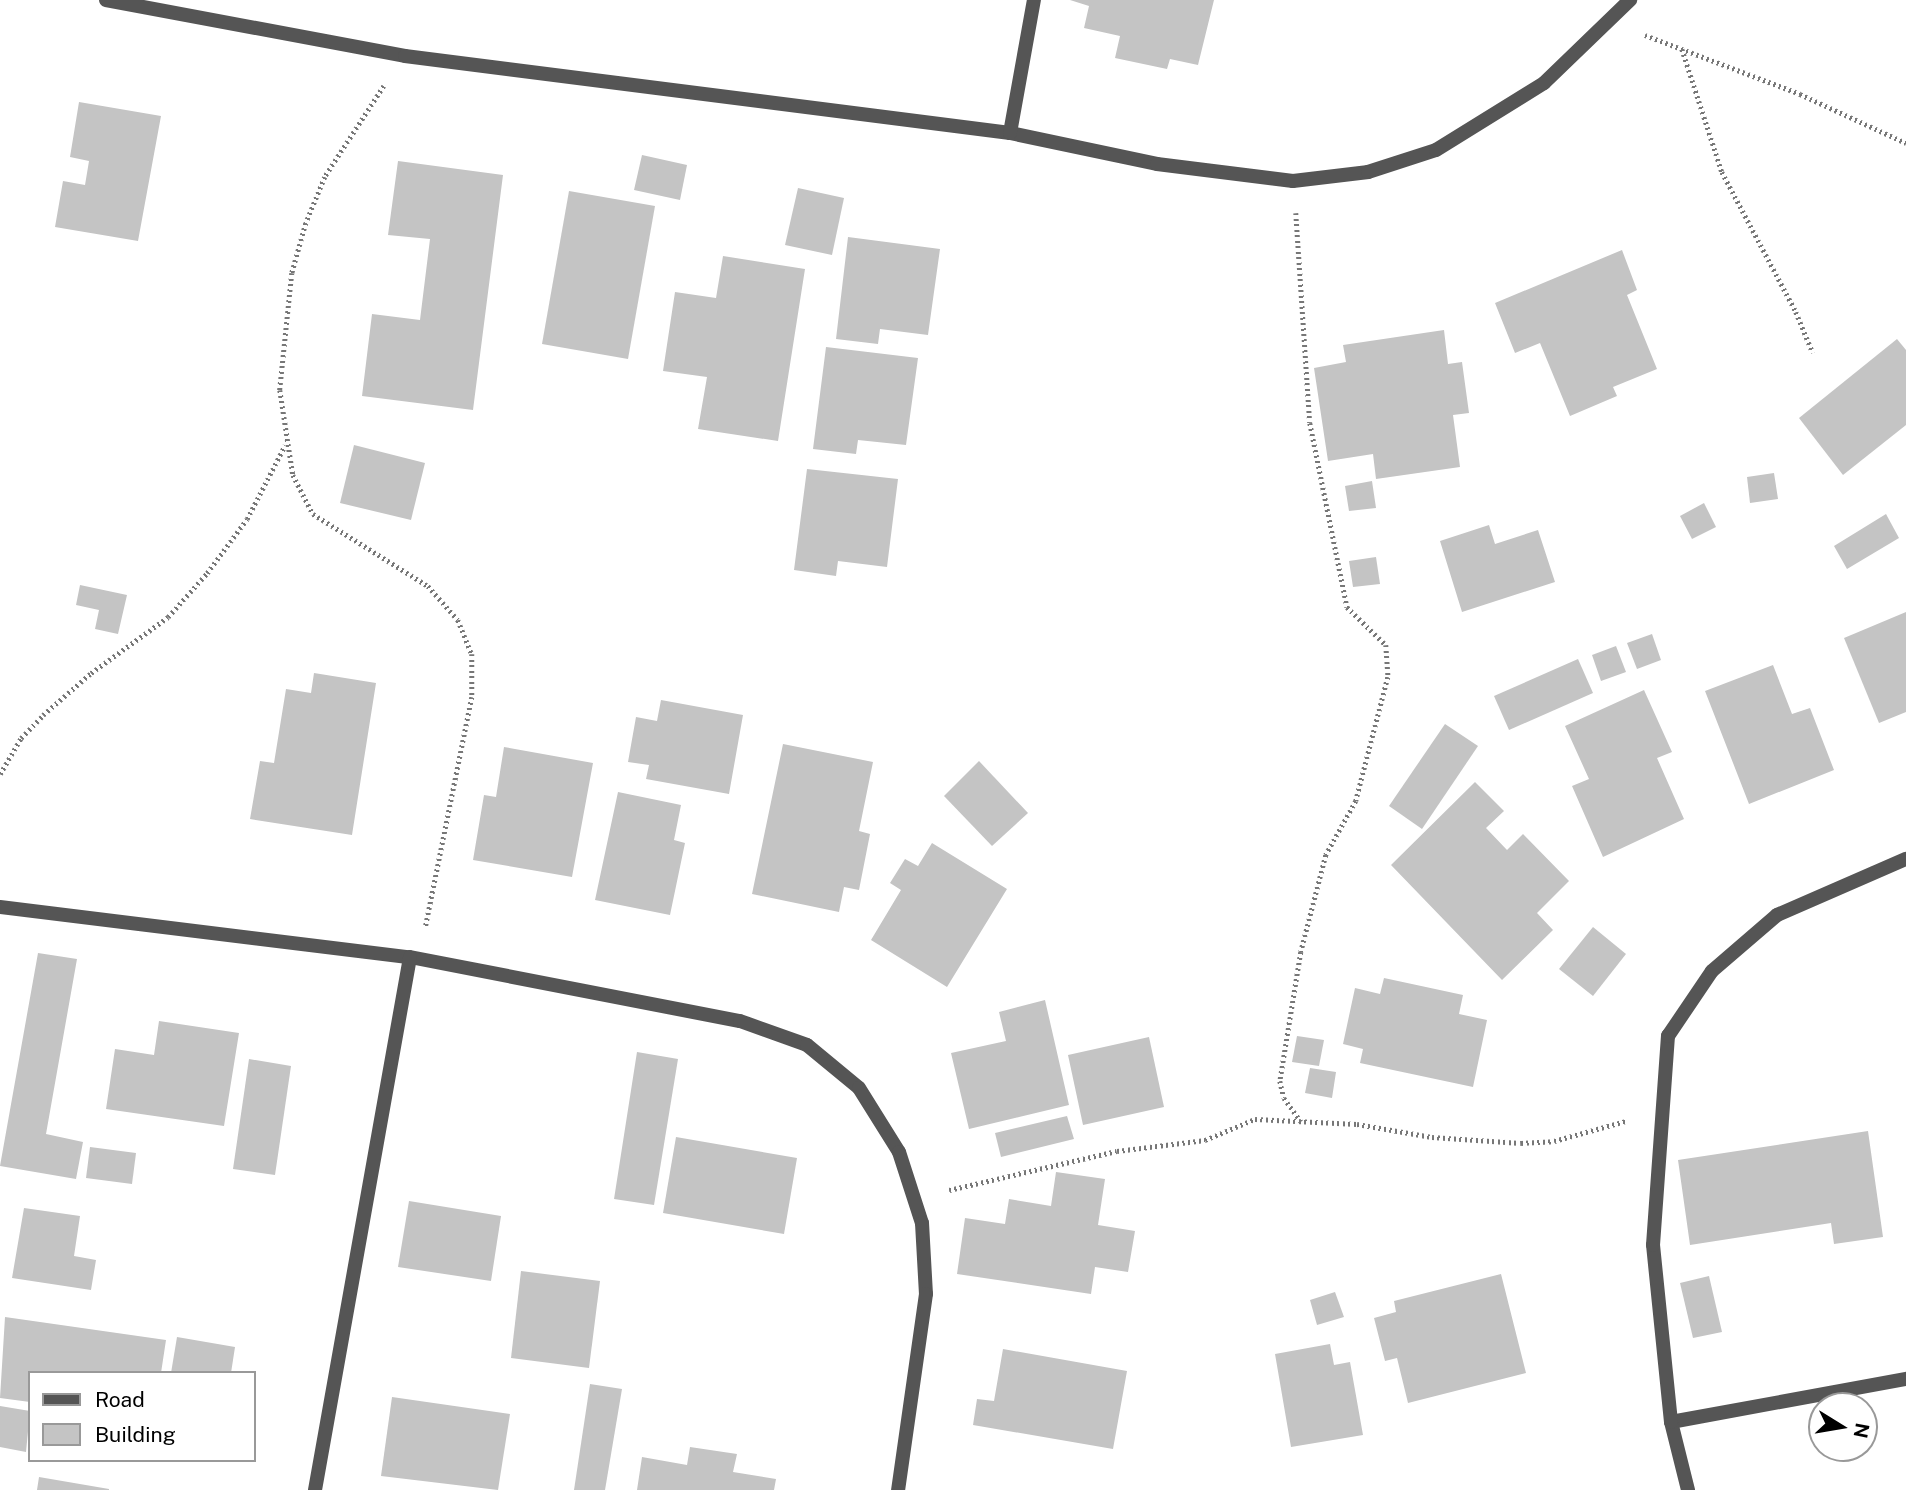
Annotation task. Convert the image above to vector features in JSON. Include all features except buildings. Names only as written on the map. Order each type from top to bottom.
[{"type":"street","points":[[106,0],[405,56],[1010,133],[1157,164],[1293,181],[1368,172],[1436,150],[1544,83],[1611,22],[1630,0]]},
{"type":"street","points":[[1010,133],[1034,0]]},
{"type":"street","points":[[1688,1490],[1671,1422],[1653,1245],[1668,1036],[1712,971],[1777,915],[1906,859]]},
{"type":"street","points":[[0,907],[414,958],[740,1021],[807,1045],[859,1088],[899,1152],[922,1223],[926,1294],[898,1490]]},
{"type":"street","points":[[315,1490],[414,958]]},
{"type":"street","points":[[1671,1422],[1906,1379]]},
{"type":"path","points":[[1611,22],[1800,94],[1906,143]]},
{"type":"path","points":[[1682,49],[1722,172],[1796,312],[1813,353]]},
{"type":"path","points":[[405,56],[349,136],[306,223],[292,273],[281,390],[286,445],[293,475],[313,514],[428,586],[458,620],[472,654],[472,697],[414,958]]},
{"type":"path","points":[[1293,181],[1310,423],[1347,607],[1386,645],[1388,677],[1356,801],[1326,855],[1301,952],[1280,1081],[1284,1098],[1301,1121]]},
{"type":"path","points":[[0,774],[21,738],[43,715],[91,673],[168,617],[199,582],[247,519],[286,445]]},
{"type":"path","points":[[914,1198],[1092,1156],[1205,1140],[1255,1119],[1301,1121],[1521,1143],[1554,1141],[1663,1112]]}]
